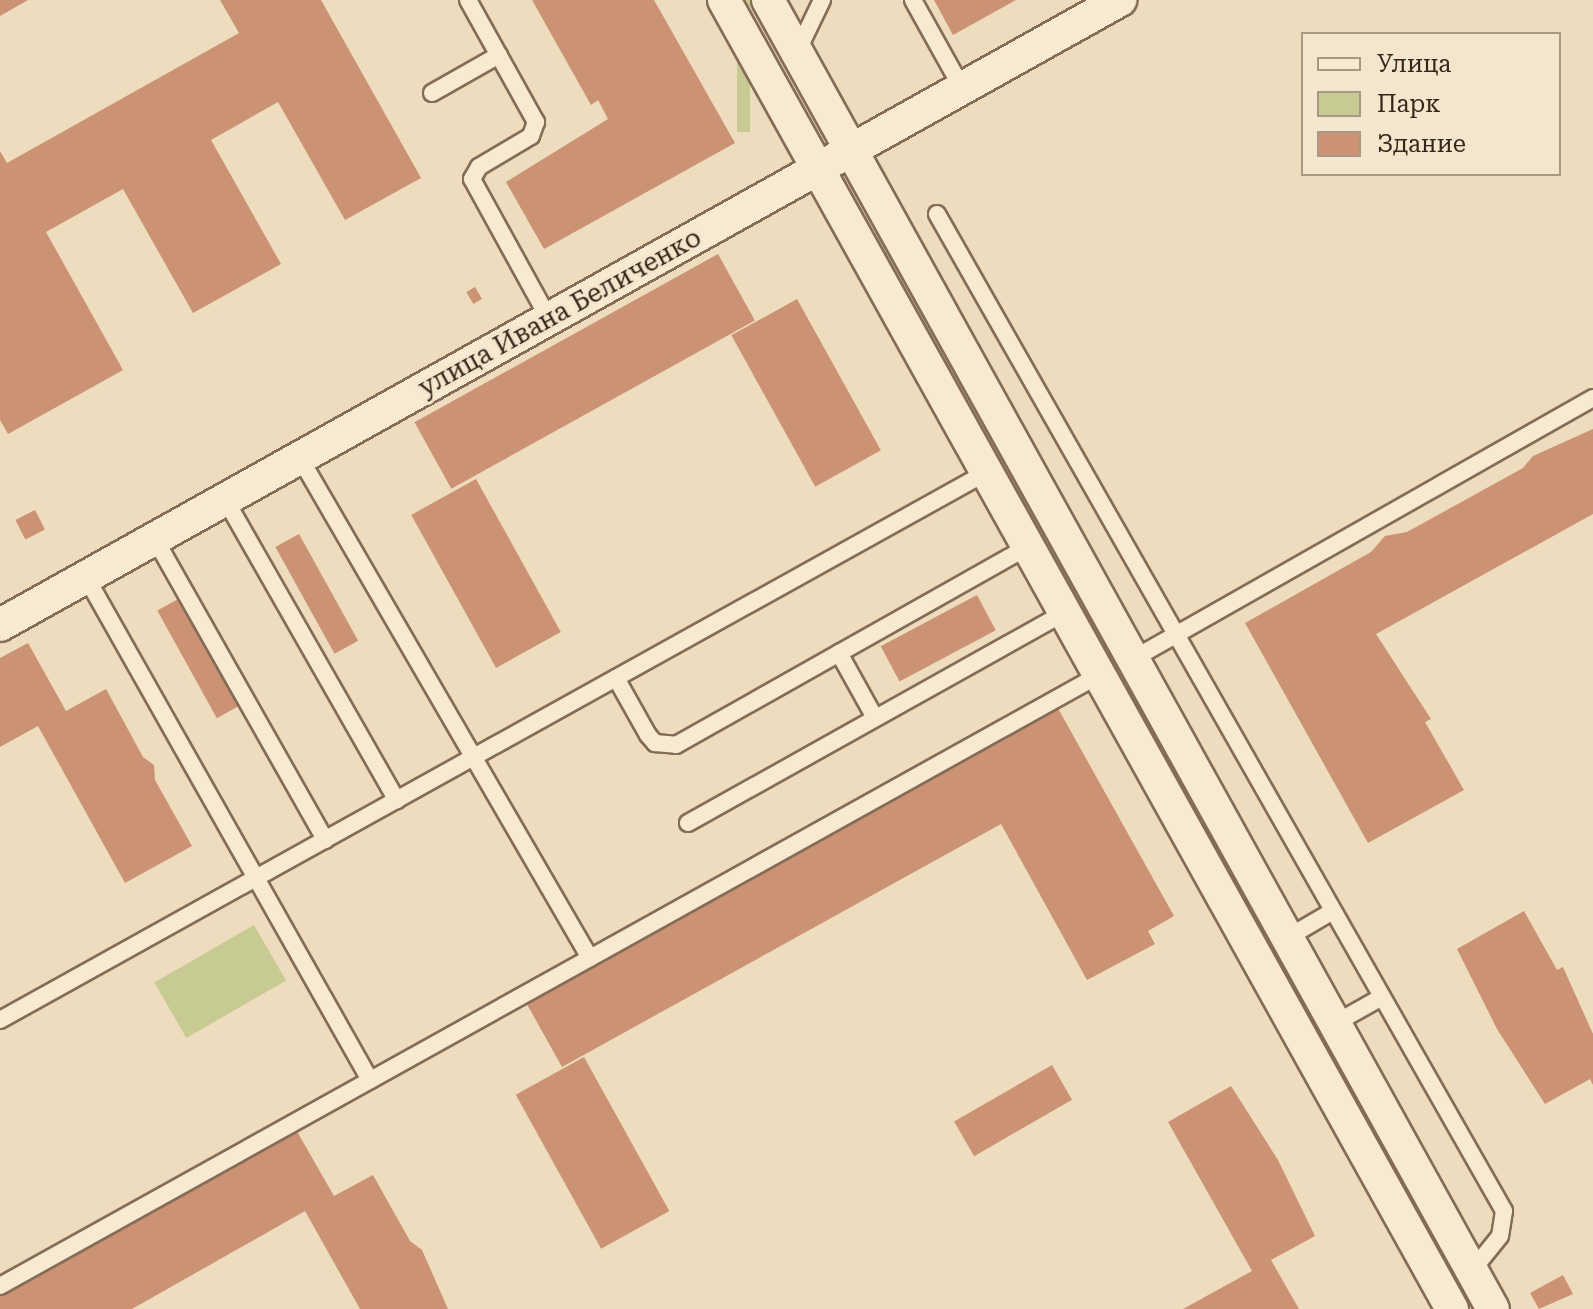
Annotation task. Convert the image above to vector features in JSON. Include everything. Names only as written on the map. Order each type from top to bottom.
[{"type":"street","points":[[724,0],[1452,1309]]},
{"type":"street","points":[[768,0],[1493,1309]]},
{"type":"street","name":"улица Ивана Беличенко","points":[[0,625],[1120,0]]},
{"type":"lane","points":[[468,0],[535,129],[479,167],[472,179],[549,319]]},
{"type":"lane","points":[[797,52],[822,0]]},
{"type":"lane","points":[[913,0],[962,88]]},
{"type":"lane","points":[[432,93],[499,55]]},
{"type":"lane","points":[[937,214],[1504,1211],[1500,1236],[1472,1271]]},
{"type":"lane","points":[[1133,659],[1593,398]]},
{"type":"lane","points":[[300,458],[590,958]]},
{"type":"lane","points":[[0,1020],[987,472]]},
{"type":"lane","points":[[225,499],[397,800]]},
{"type":"lane","points":[[155,539],[325,840]]},
{"type":"lane","points":[[616,678],[648,735],[666,746],[1029,546]]},
{"type":"lane","points":[[86,577],[370,1080]]},
{"type":"lane","points":[[688,823],[1066,612]]},
{"type":"lane","points":[[839,653],[875,718]]},
{"type":"lane","points":[[0,1286],[1101,674]]},
{"type":"lane","points":[[1287,938],[1333,911]]},
{"type":"lane","points":[[1334,1024],[1382,997]]},
{"type":"green space","points":[[737,0],[750,0],[750,132],[737,132]]},
{"type":"green space","points":[[878,231],[1110,649],[1101,654],[869,236]]},
{"type":"green space","points":[[1134,694],[1462,1286],[1453,1291],[1125,699]]},
{"type":"green space","points":[[254,925],[286,980],[186,1038],[154,982]]},
{"type":"building","points":[[0,0],[28,0],[0,16]]},
{"type":"building","points":[[220,0],[321,0],[421,178],[345,220],[278,102],[211,140],[281,264],[193,313],[123,189],[46,232],[123,370],[8,434],[0,420],[0,151],[7,163],[239,33]]},
{"type":"building","points":[[532,0],[654,0],[735,143],[544,249],[506,182],[608,119],[598,100],[591,105]]},
{"type":"building","points":[[934,0],[1016,0],[953,35]]},
{"type":"building","points":[[718,254],[755,320],[451,489],[415,422]]},
{"type":"building","points":[[475,287],[482,299],[473,304],[466,292]]},
{"type":"building","points":[[797,299],[881,450],[815,487],[731,335]]},
{"type":"building","points":[[1593,429],[1593,514],[1376,634],[1431,719],[1425,722],[1464,790],[1368,843],[1245,623],[1371,552],[1385,536],[1407,532],[1523,468],[1533,456]]},
{"type":"building","points":[[476,479],[561,632],[496,668],[411,515]]},
{"type":"building","points":[[35,510],[45,530],[25,540],[15,520]]},
{"type":"building","points":[[299,534],[358,641],[335,654],[275,547]]},
{"type":"building","points":[[977,595],[996,630],[900,681],[881,646]]},
{"type":"building","points":[[180,598],[240,706],[217,718],[157,611]]},
{"type":"building","points":[[28,643],[66,711],[106,689],[143,757],[154,765],[155,780],[192,846],[125,883],[38,726],[0,747],[0,658]]},
{"type":"building","points":[[1055,703],[1174,916],[1148,931],[1155,944],[1087,980],[1001,824],[562,1067],[524,999]]},
{"type":"building","points":[[1524,911],[1557,970],[1563,967],[1593,1034],[1593,1085],[1590,1079],[1545,1104],[1497,1029],[1457,949]]},
{"type":"building","points":[[584,1057],[669,1211],[601,1249],[516,1095]]},
{"type":"building","points":[[1052,1065],[1072,1100],[974,1156],[954,1122]]},
{"type":"building","points":[[1231,1086],[1278,1160],[1315,1236],[1271,1260],[1299,1309],[1183,1309],[1252,1271],[1168,1122]]},
{"type":"building","points":[[295,1128],[334,1196],[373,1175],[410,1241],[422,1250],[448,1309],[360,1309],[305,1211],[132,1309],[0,1309],[0,1294]]},
{"type":"building","points":[[1563,1275],[1573,1294],[1539,1309],[1530,1293]]}]
